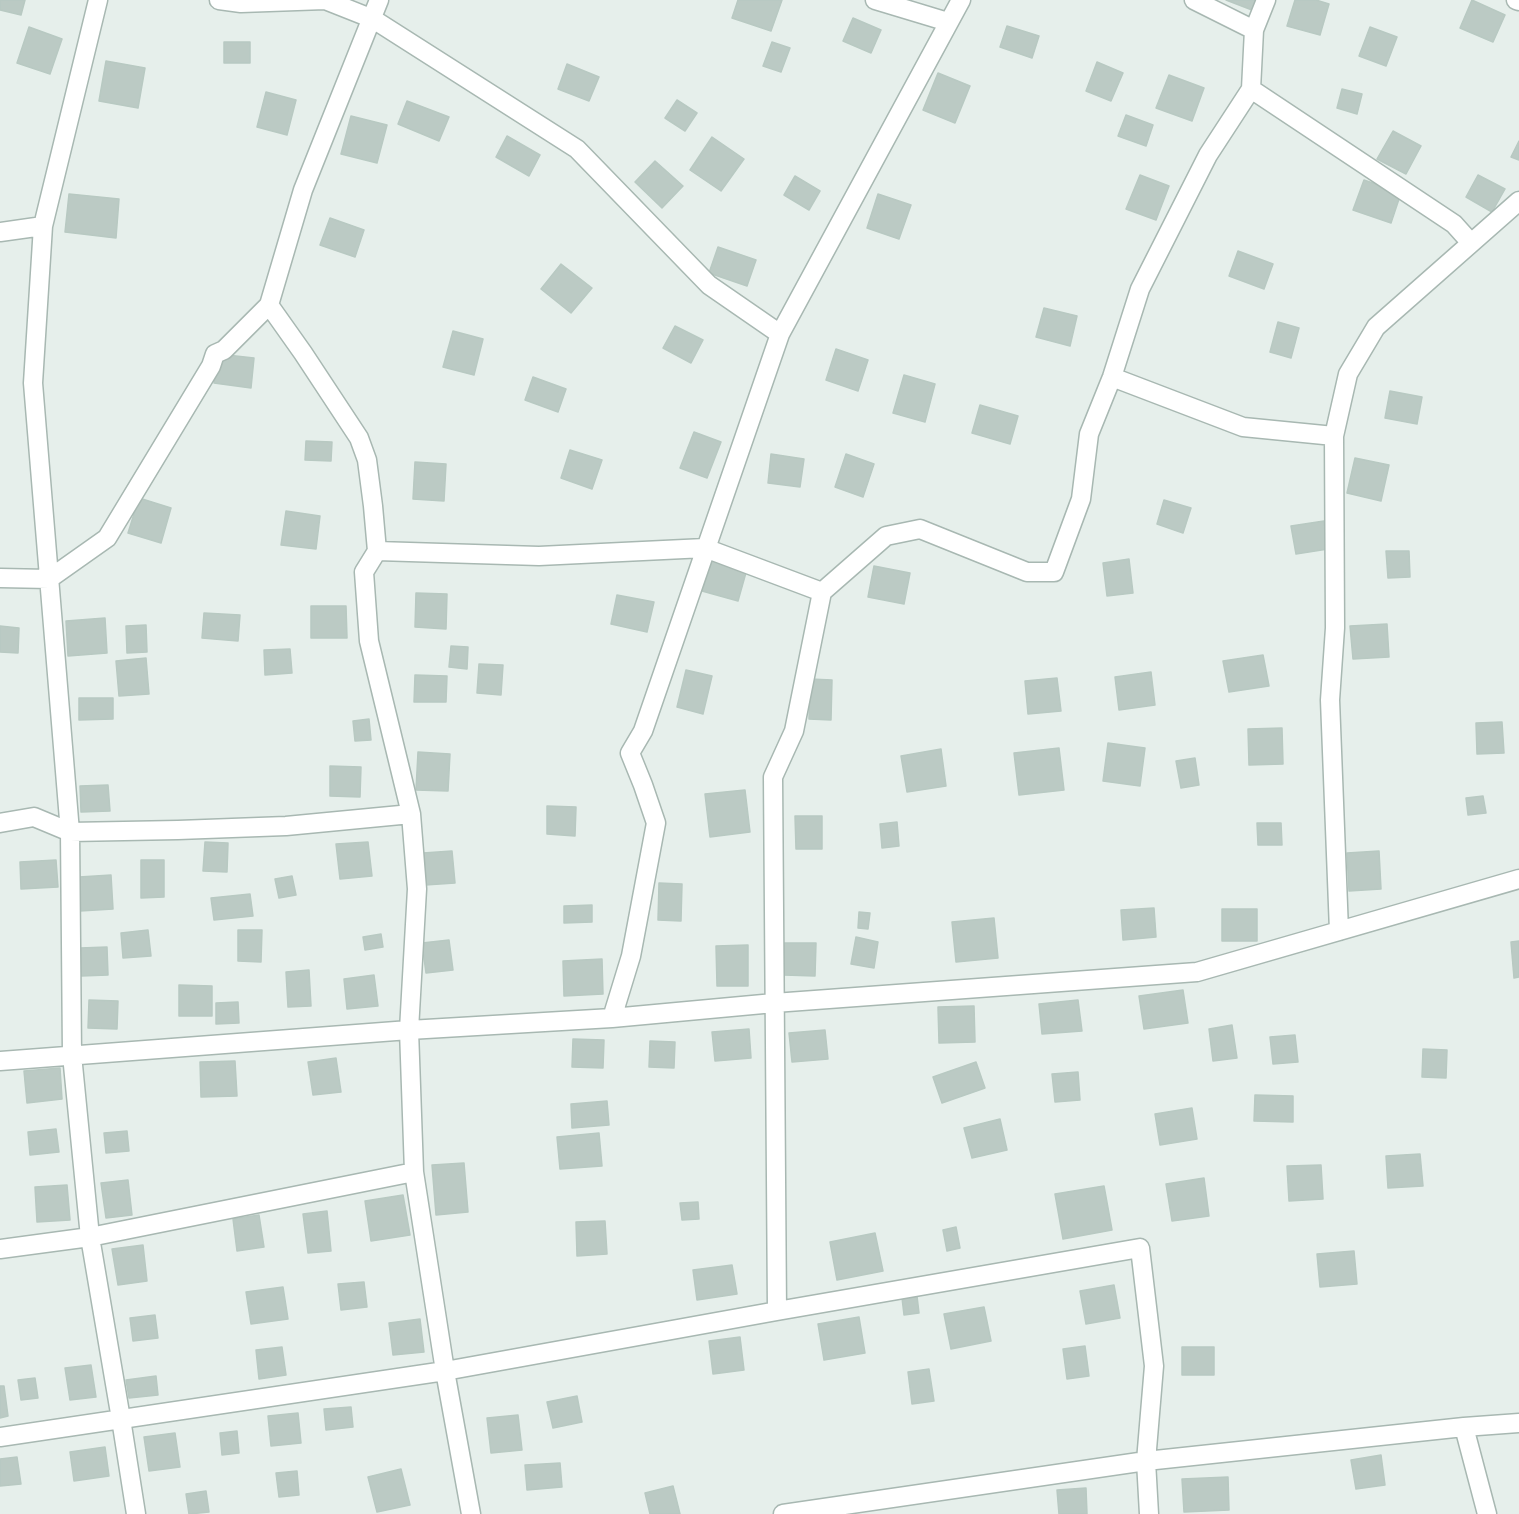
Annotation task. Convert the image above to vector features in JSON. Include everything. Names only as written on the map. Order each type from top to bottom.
[{"type":"street","points":[[98,0],[43,226],[33,383],[70,832],[72,1055],[90,1237],[136,1514]]},
{"type":"street","points":[[219,0],[241,3],[325,0],[372,19],[577,149],[709,285],[780,334]]},
{"type":"street","points":[[0,578],[49,579],[107,538],[211,366],[215,354],[224,350],[269,305],[303,190],[379,0]]},
{"type":"street","points":[[875,0],[948,22]]},
{"type":"street","points":[[612,1018],[631,956],[656,823],[630,753],[643,731],[780,334],[961,0]]},
{"type":"street","points":[[1194,0],[1254,30]]},
{"type":"street","points":[[777,1311],[773,777],[794,731],[822,592],[886,536],[920,529],[1027,572],[1054,572],[1081,499],[1089,434],[1112,377],[1140,289],[1208,155],[1251,89],[1254,30],[1266,0]]},
{"type":"street","points":[[1251,89],[1454,224],[1471,243]]},
{"type":"street","points":[[1339,931],[1330,700],[1335,628],[1334,436],[1348,374],[1376,327],[1519,201]]},
{"type":"street","points":[[0,232],[43,226]]},
{"type":"street","points":[[269,305],[359,438],[367,460],[374,506],[377,551],[364,572],[369,641],[411,814],[417,889],[409,1030],[414,1172],[445,1371],[471,1514]]},
{"type":"street","points":[[1112,377],[1243,427],[1334,436]]},
{"type":"street","points":[[377,551],[539,556],[705,548],[822,592]]},
{"type":"street","points":[[0,823],[34,817],[70,832],[178,830],[286,826],[411,814]]},
{"type":"street","points":[[0,1061],[409,1030],[612,1018],[774,1003],[1197,972],[1519,879]]},
{"type":"street","points":[[0,1248],[90,1237],[414,1172]]},
{"type":"street","points":[[0,1437],[445,1371],[1140,1248],[1154,1366],[1146,1461],[1149,1514]]},
{"type":"street","points":[[783,1514],[1146,1461],[1464,1426],[1519,1423]]},
{"type":"street","points":[[1464,1426],[1487,1514]]},
{"type":"building","points":[[0,0],[25,0],[21,15],[0,10]]},
{"type":"building","points":[[738,0],[782,0],[771,31],[732,18]]},
{"type":"building","points":[[1226,0],[1256,0],[1252,10]]},
{"type":"building","points":[[1295,0],[1316,0],[1329,4],[1320,35],[1287,26]]},
{"type":"building","points":[[1472,0],[1505,15],[1493,42],[1460,28]]},
{"type":"building","points":[[853,18],[881,30],[871,53],[843,41]]},
{"type":"building","points":[[1007,26],[1039,36],[1032,58],[1000,47]]},
{"type":"building","points":[[29,27],[62,39],[50,74],[17,63]]},
{"type":"building","points":[[1370,27],[1397,37],[1386,66],[1359,56]]},
{"type":"building","points":[[224,42],[250,42],[250,63],[224,63]]},
{"type":"building","points":[[772,42],[790,48],[781,72],[763,66]]},
{"type":"building","points":[[106,61],[145,68],[138,108],[99,101]]},
{"type":"building","points":[[1097,62],[1123,73],[1111,101],[1086,91]]},
{"type":"building","points":[[567,64],[599,77],[589,101],[558,89]]},
{"type":"building","points":[[938,73],[970,86],[955,123],[923,110]]},
{"type":"building","points":[[1169,75],[1204,88],[1192,121],[1156,108]]},
{"type":"building","points":[[1342,89],[1362,94],[1357,114],[1337,108]]},
{"type":"building","points":[[266,92],[296,100],[287,135],[257,127]]},
{"type":"building","points":[[677,100],[697,113],[685,131],[665,118]]},
{"type":"building","points":[[407,101],[449,117],[439,141],[398,124]]},
{"type":"building","points":[[1126,115],[1153,125],[1146,146],[1118,136]]},
{"type":"building","points":[[351,116],[387,125],[377,163],[341,154]]},
{"type":"building","points":[[1393,131],[1421,146],[1406,174],[1377,159]]},
{"type":"building","points":[[507,136],[540,155],[529,176],[496,157]]},
{"type":"building","points":[[712,137],[744,159],[721,191],[690,170]]},
{"type":"building","points":[[1519,141],[1519,160],[1511,157]]},
{"type":"building","points":[[655,161],[683,186],[662,208],[635,182]]},
{"type":"building","points":[[1140,175],[1169,186],[1156,220],[1126,209]]},
{"type":"building","points":[[1478,175],[1505,189],[1492,212],[1466,197]]},
{"type":"building","points":[[795,176],[820,191],[809,210],[784,195]]},
{"type":"building","points":[[1364,180],[1401,193],[1391,223],[1353,210]]},
{"type":"building","points":[[69,194],[119,199],[116,238],[65,232]]},
{"type":"building","points":[[878,194],[911,205],[899,239],[867,228]]},
{"type":"building","points":[[330,218],[364,230],[355,257],[320,245]]},
{"type":"building","points":[[718,247],[756,260],[747,286],[709,273]]},
{"type":"building","points":[[1238,251],[1273,264],[1264,289],[1229,276]]},
{"type":"building","points":[[561,264],[592,288],[571,313],[541,289]]},
{"type":"building","points":[[1044,308],[1077,316],[1070,346],[1036,337]]},
{"type":"building","points":[[1278,322],[1299,328],[1291,358],[1270,352]]},
{"type":"building","points":[[675,326],[703,340],[691,363],[663,348]]},
{"type":"building","points":[[453,331],[483,339],[474,375],[443,367]]},
{"type":"building","points":[[836,349],[868,360],[858,391],[826,380]]},
{"type":"building","points":[[218,354],[254,358],[251,388],[214,383]]},
{"type":"building","points":[[904,375],[935,384],[925,422],[893,413]]},
{"type":"building","points":[[533,377],[566,389],[558,412],[525,400]]},
{"type":"building","points":[[1390,391],[1422,397],[1417,424],[1385,418]]},
{"type":"building","points":[[980,405],[1018,416],[1010,444],[972,433]]},
{"type":"building","points":[[694,432],[721,442],[707,478],[680,468]]},
{"type":"building","points":[[306,441],[332,442],[331,461],[305,460]]},
{"type":"building","points":[[570,450],[602,460],[592,489],[561,478]]},
{"type":"building","points":[[771,454],[804,459],[800,487],[768,483]]},
{"type":"building","points":[[846,454],[874,464],[863,497],[835,487]]},
{"type":"building","points":[[1355,458],[1389,465],[1381,501],[1347,493]]},
{"type":"building","points":[[415,462],[446,464],[444,501],[413,499]]},
{"type":"building","points":[[139,498],[171,508],[161,543],[128,533]]},
{"type":"building","points":[[1164,500],[1191,508],[1183,533],[1157,524]]},
{"type":"building","points":[[286,511],[320,516],[316,549],[281,545]]},
{"type":"building","points":[[1324,521],[1328,549],[1296,554],[1291,526]]},
{"type":"building","points":[[1386,551],[1409,551],[1410,577],[1388,578]]},
{"type":"building","points":[[712,559],[747,569],[738,601],[702,591]]},
{"type":"building","points":[[1129,559],[1133,593],[1107,596],[1103,563]]},
{"type":"building","points":[[874,566],[910,573],[904,604],[868,597]]},
{"type":"building","points":[[416,593],[447,594],[446,629],[415,627]]},
{"type":"building","points":[[617,595],[654,602],[647,632],[611,624]]},
{"type":"building","points":[[311,606],[346,606],[347,638],[311,638]]},
{"type":"building","points":[[204,613],[240,615],[238,641],[202,638]]},
{"type":"building","points":[[105,618],[107,653],[68,656],[66,621]]},
{"type":"building","points":[[1387,624],[1389,657],[1353,659],[1350,626]]},
{"type":"building","points":[[146,625],[147,652],[127,653],[126,626]]},
{"type":"building","points":[[0,626],[19,628],[18,653],[0,652]]},
{"type":"building","points":[[451,646],[468,647],[467,669],[449,667]]},
{"type":"building","points":[[290,649],[292,673],[265,675],[264,650]]},
{"type":"building","points":[[1263,655],[1269,686],[1229,692],[1223,661]]},
{"type":"building","points":[[146,658],[149,694],[119,696],[116,661]]},
{"type":"building","points":[[479,664],[503,665],[501,695],[477,693]]},
{"type":"building","points":[[686,670],[712,676],[703,714],[677,707]]},
{"type":"building","points":[[1151,672],[1155,705],[1119,710],[1115,677]]},
{"type":"building","points":[[415,675],[447,676],[446,702],[414,702]]},
{"type":"building","points":[[1057,678],[1061,711],[1028,714],[1025,681]]},
{"type":"building","points":[[810,679],[832,680],[831,720],[809,719]]},
{"type":"building","points":[[79,698],[113,698],[113,719],[79,720]]},
{"type":"building","points":[[369,719],[371,740],[355,741],[353,721]]},
{"type":"building","points":[[1502,722],[1504,753],[1477,754],[1476,723]]},
{"type":"building","points":[[1282,728],[1283,764],[1249,765],[1248,729]]},
{"type":"building","points":[[1108,743],[1145,748],[1140,786],[1103,781]]},
{"type":"building","points":[[1059,748],[1064,790],[1019,795],[1014,753]]},
{"type":"building","points":[[941,749],[946,786],[907,792],[901,756]]},
{"type":"building","points":[[418,752],[450,754],[448,791],[416,790]]},
{"type":"building","points":[[1195,758],[1199,785],[1181,788],[1176,761]]},
{"type":"building","points":[[330,766],[361,767],[360,797],[330,796]]},
{"type":"building","points":[[108,785],[110,811],[81,812],[80,786]]},
{"type":"building","points":[[745,790],[750,832],[710,837],[705,794]]},
{"type":"building","points":[[1483,796],[1486,813],[1468,815],[1466,798]]},
{"type":"building","points":[[547,806],[576,807],[575,836],[547,834]]},
{"type":"building","points":[[795,816],[822,816],[822,849],[796,849]]},
{"type":"building","points":[[897,822],[899,846],[882,848],[880,824]]},
{"type":"building","points":[[1257,823],[1281,823],[1282,845],[1258,845]]},
{"type":"building","points":[[205,842],[228,843],[227,872],[203,871]]},
{"type":"building","points":[[368,842],[372,876],[340,879],[336,844]]},
{"type":"building","points":[[452,851],[455,883],[425,885],[423,853]]},
{"type":"building","points":[[1379,851],[1381,889],[1349,891],[1347,853]]},
{"type":"building","points":[[56,860],[58,887],[21,889],[20,862]]},
{"type":"building","points":[[141,860],[164,860],[164,897],[141,898]]},
{"type":"building","points":[[111,875],[113,909],[80,911],[79,877]]},
{"type":"building","points":[[292,876],[296,895],[279,898],[275,879]]},
{"type":"building","points":[[659,883],[682,884],[681,921],[658,920]]},
{"type":"building","points":[[250,894],[253,916],[214,920],[211,898]]},
{"type":"building","points":[[592,905],[592,922],[564,923],[564,906]]},
{"type":"building","points":[[1154,908],[1156,937],[1123,940],[1121,910]]},
{"type":"building","points":[[1222,909],[1257,909],[1257,941],[1222,941]]},
{"type":"building","points":[[859,912],[870,913],[868,929],[858,928]]},
{"type":"building","points":[[994,918],[998,958],[956,962],[952,922]]},
{"type":"building","points":[[148,930],[151,956],[123,958],[121,933]]},
{"type":"building","points":[[238,930],[262,930],[261,962],[238,961]]},
{"type":"building","points":[[381,934],[383,947],[365,950],[363,937]]},
{"type":"building","points":[[856,937],[878,942],[874,968],[851,964]]},
{"type":"building","points":[[449,940],[453,970],[426,973],[422,943]]},
{"type":"building","points":[[1519,941],[1519,977],[1514,978],[1511,942]]},
{"type":"building","points":[[784,943],[816,943],[815,976],[784,975]]},
{"type":"building","points":[[748,945],[748,986],[717,986],[716,946]]},
{"type":"building","points":[[107,947],[108,975],[81,976],[80,948]]},
{"type":"building","points":[[602,959],[603,994],[564,996],[563,961]]},
{"type":"building","points":[[309,970],[311,1006],[288,1007],[286,972]]},
{"type":"building","points":[[374,975],[378,1006],[347,1009],[344,979]]},
{"type":"building","points":[[179,985],[212,986],[212,1016],[179,1016]]},
{"type":"building","points":[[1183,990],[1188,1023],[1144,1029],[1139,996]]},
{"type":"building","points":[[89,1000],[118,1001],[117,1029],[88,1028]]},
{"type":"building","points":[[1078,1000],[1082,1031],[1042,1034],[1039,1004]]},
{"type":"building","points":[[238,1002],[239,1023],[216,1024],[216,1003]]},
{"type":"building","points":[[974,1006],[975,1042],[939,1043],[938,1007]]},
{"type":"building","points":[[1232,1025],[1237,1058],[1213,1061],[1209,1029]]},
{"type":"building","points":[[749,1029],[751,1058],[715,1061],[712,1032]]},
{"type":"building","points":[[825,1030],[828,1059],[792,1062],[789,1033]]},
{"type":"building","points":[[1295,1035],[1298,1062],[1273,1064],[1270,1037]]},
{"type":"building","points":[[573,1039],[604,1040],[603,1068],[572,1067]]},
{"type":"building","points":[[650,1041],[675,1042],[674,1068],[649,1067]]},
{"type":"building","points":[[1423,1049],[1447,1050],[1446,1078],[1422,1077]]},
{"type":"building","points":[[336,1058],[341,1092],[313,1095],[308,1062]]},
{"type":"building","points":[[235,1061],[237,1096],[201,1097],[200,1062]]},
{"type":"building","points":[[976,1062],[985,1088],[942,1103],[933,1077]]},
{"type":"building","points":[[60,1068],[62,1099],[27,1103],[24,1071]]},
{"type":"building","points":[[1078,1072],[1080,1100],[1055,1102],[1052,1074]]},
{"type":"building","points":[[1255,1095],[1293,1096],[1293,1122],[1254,1121]]},
{"type":"building","points":[[607,1101],[609,1125],[572,1128],[571,1104]]},
{"type":"building","points":[[1192,1108],[1197,1139],[1160,1145],[1155,1114]]},
{"type":"building","points":[[1000,1119],[1007,1150],[972,1158],[964,1128]]},
{"type":"building","points":[[56,1129],[59,1152],[30,1155],[28,1132]]},
{"type":"building","points":[[127,1131],[129,1151],[106,1153],[104,1133]]},
{"type":"building","points":[[599,1133],[602,1166],[560,1169],[557,1137]]},
{"type":"building","points":[[1420,1154],[1423,1186],[1388,1188],[1386,1156]]},
{"type":"building","points":[[464,1163],[468,1212],[436,1215],[432,1165]]},
{"type":"building","points":[[1321,1165],[1323,1199],[1289,1201],[1287,1166]]},
{"type":"building","points":[[1204,1178],[1209,1216],[1172,1221],[1166,1184]]},
{"type":"building","points":[[128,1180],[132,1215],[106,1218],[101,1183]]},
{"type":"building","points":[[67,1185],[70,1220],[37,1222],[35,1187]]},
{"type":"building","points":[[1104,1186],[1112,1230],[1063,1239],[1055,1194]]},
{"type":"building","points":[[403,1195],[410,1235],[371,1241],[365,1201]]},
{"type":"building","points":[[698,1202],[699,1219],[682,1220],[680,1203]]},
{"type":"building","points":[[327,1211],[331,1251],[308,1253],[303,1214]]},
{"type":"building","points":[[259,1215],[264,1247],[237,1251],[233,1219]]},
{"type":"building","points":[[605,1221],[607,1254],[577,1256],[576,1222]]},
{"type":"building","points":[[956,1227],[960,1248],[947,1251],[943,1230]]},
{"type":"building","points":[[875,1233],[883,1271],[837,1280],[830,1242]]},
{"type":"building","points":[[143,1245],[147,1281],[118,1285],[112,1249]]},
{"type":"building","points":[[1354,1251],[1357,1284],[1320,1287],[1317,1254]]},
{"type":"building","points":[[732,1265],[737,1294],[697,1300],[693,1270]]},
{"type":"building","points":[[364,1282],[367,1307],[341,1310],[338,1284]]},
{"type":"building","points":[[1114,1285],[1120,1318],[1086,1324],[1080,1291]]},
{"type":"building","points":[[283,1287],[288,1319],[251,1324],[246,1292]]},
{"type":"building","points":[[917,1296],[919,1313],[904,1315],[902,1298]]},
{"type":"building","points":[[984,1307],[991,1341],[951,1349],[944,1314]]},
{"type":"building","points":[[155,1315],[158,1338],[133,1341],[130,1318]]},
{"type":"building","points":[[859,1317],[865,1353],[824,1360],[818,1324]]},
{"type":"building","points":[[420,1319],[424,1352],[393,1355],[389,1323]]},
{"type":"building","points":[[740,1337],[744,1370],[713,1374],[709,1341]]},
{"type":"building","points":[[1085,1346],[1089,1376],[1067,1379],[1063,1349]]},
{"type":"building","points":[[282,1347],[286,1375],[259,1379],[256,1350]]},
{"type":"building","points":[[1182,1347],[1214,1347],[1214,1375],[1182,1375]]},
{"type":"building","points":[[91,1365],[96,1397],[70,1400],[65,1368]]},
{"type":"building","points":[[929,1369],[934,1401],[912,1404],[908,1372]]},
{"type":"building","points":[[156,1376],[158,1395],[129,1398],[126,1380]]},
{"type":"building","points":[[35,1378],[38,1398],[21,1400],[18,1380]]},
{"type":"building","points":[[0,1386],[4,1386],[8,1416],[0,1418]]},
{"type":"building","points":[[577,1396],[582,1422],[553,1428],[547,1402]]},
{"type":"building","points":[[351,1407],[353,1427],[326,1430],[324,1409]]},
{"type":"building","points":[[298,1413],[301,1443],[271,1446],[268,1416]]},
{"type":"building","points":[[518,1415],[522,1450],[491,1453],[487,1418]]},
{"type":"building","points":[[237,1431],[239,1453],[222,1455],[220,1433]]},
{"type":"building","points":[[175,1433],[180,1467],[149,1471],[144,1437]]},
{"type":"building","points":[[105,1447],[109,1476],[74,1481],[70,1452]]},
{"type":"building","points":[[1381,1455],[1385,1485],[1356,1489],[1351,1460]]},
{"type":"building","points":[[17,1457],[21,1484],[0,1486],[0,1459]]},
{"type":"building","points":[[560,1463],[562,1487],[527,1490],[525,1465]]},
{"type":"building","points":[[401,1469],[410,1505],[377,1512],[368,1477]]},
{"type":"building","points":[[297,1471],[299,1495],[279,1497],[276,1473]]},
{"type":"building","points":[[1228,1477],[1229,1510],[1184,1512],[1182,1479]]},
{"type":"building","points":[[673,1486],[680,1514],[650,1514],[645,1493]]},
{"type":"building","points":[[1086,1488],[1087,1514],[1059,1514],[1057,1490]]},
{"type":"building","points":[[206,1491],[209,1512],[189,1514],[186,1494]]}]
